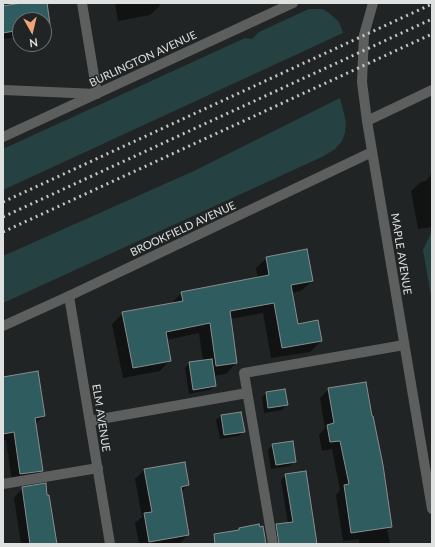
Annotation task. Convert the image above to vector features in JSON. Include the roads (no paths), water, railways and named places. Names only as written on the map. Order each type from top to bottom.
[{"type":"street","points":[[3,90],[97,94],[82,3]]},
{"type":"street","name":"BURLINGTON AVENUE","points":[[3,137],[293,3]]},
{"type":"street","name":"MAPLE AVENUE","points":[[373,3],[364,35],[362,82],[372,152],[432,509]]},
{"type":"street","points":[[367,121],[432,90]]},
{"type":"street","name":"BROOKFIELD AVENUE","points":[[3,326],[372,152]]},
{"type":"street","name":"ELM AVENUE","points":[[69,296],[110,544]]},
{"type":"street","points":[[273,544],[244,373],[404,345]]},
{"type":"street","points":[[90,421],[247,393]]},
{"type":"street","points":[[3,484],[98,468]]},
{"type":"railway","points":[[3,202],[432,4]]},
{"type":"railway","points":[[3,217],[432,19]]},
{"type":"railway","points":[[3,232],[432,34]]}]
